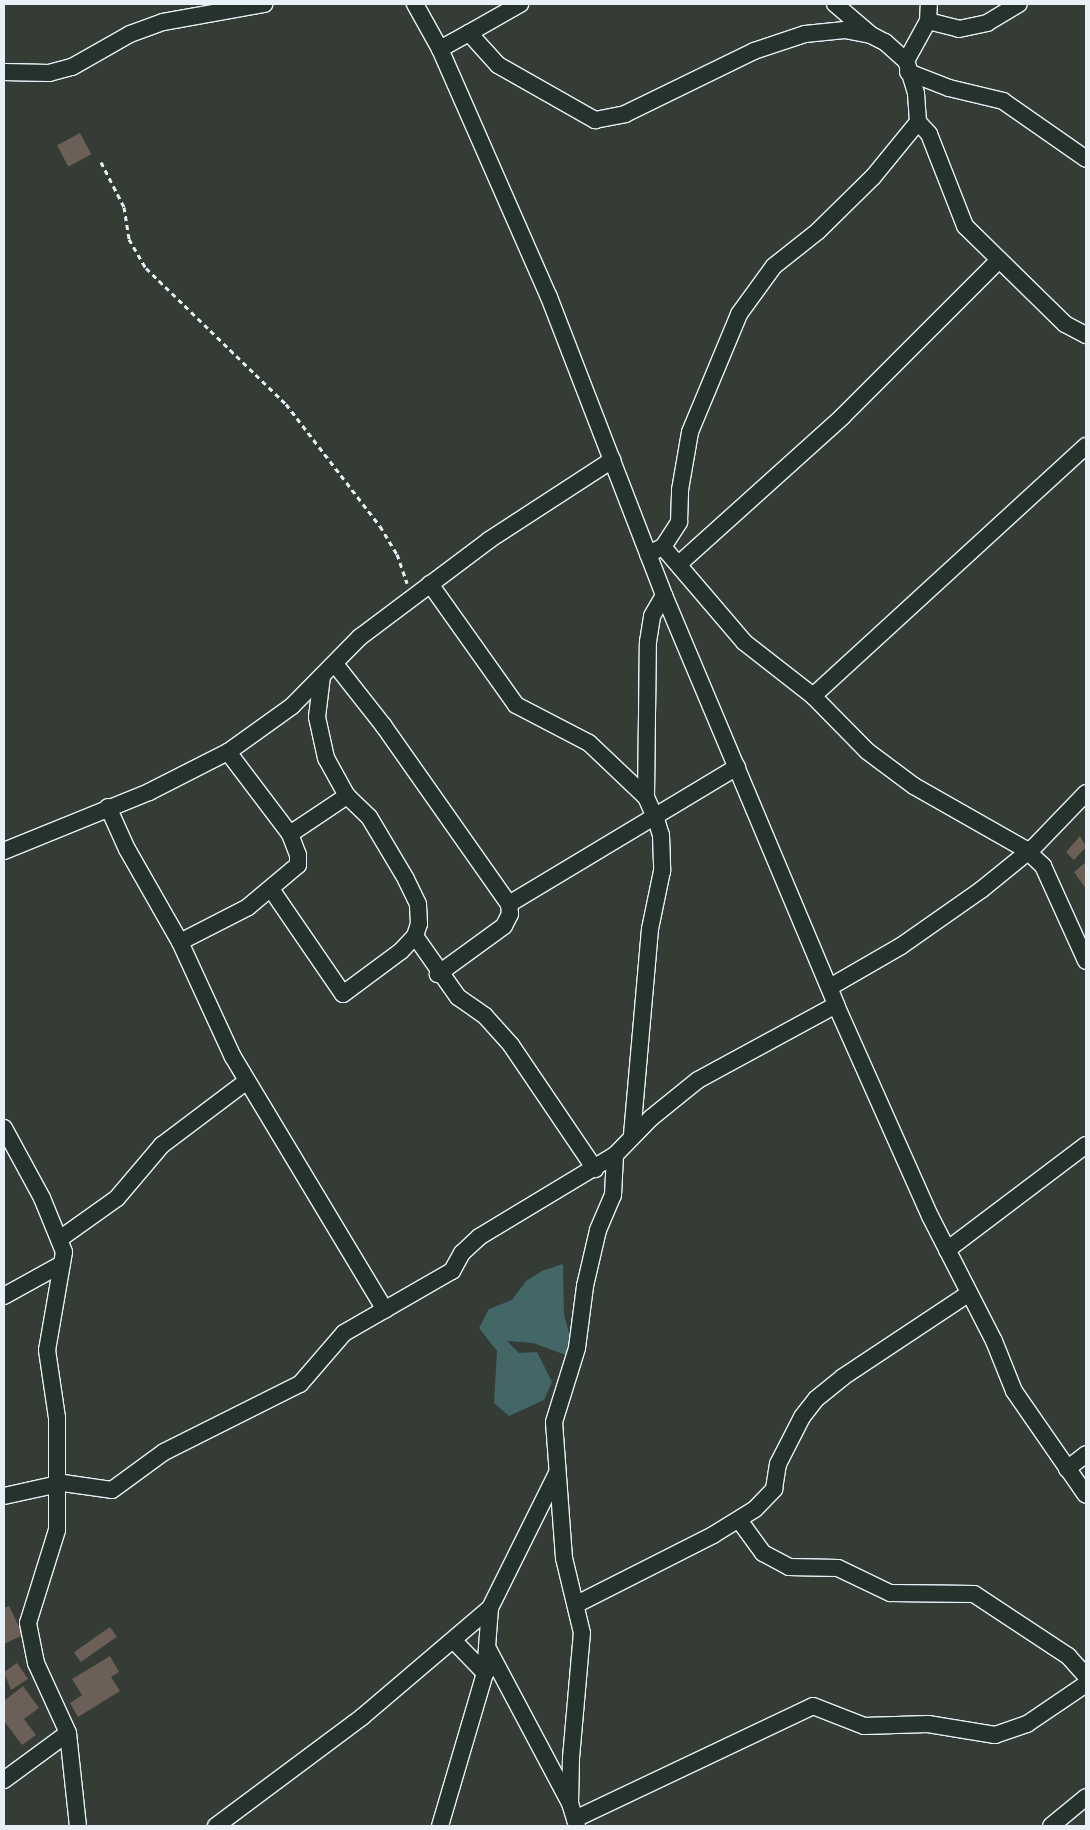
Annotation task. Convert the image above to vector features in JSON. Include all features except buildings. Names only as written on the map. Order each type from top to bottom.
[{"type":"street","points":[[4,72],[49,73],[64,69],[130,34],[163,22],[264,4]]},
{"type":"street","points":[[415,4],[440,48],[549,297],[664,595],[830,986],[836,1005],[947,1250],[968,1294],[994,1341],[1014,1391],[1086,1495]]},
{"type":"street","points":[[440,48],[520,4]]},
{"type":"street","points":[[835,4],[871,35],[885,42],[907,67],[949,88],[1003,100],[1086,158]]},
{"type":"street","points":[[929,4],[928,21],[907,67],[916,93],[918,122],[929,134],[957,212],[998,261],[1064,324],[1086,335]]},
{"type":"street","points":[[928,21],[959,29],[987,23],[1019,4]]},
{"type":"street","points":[[469,33],[498,65],[595,120],[625,114],[754,51],[805,34],[845,30],[871,35]]},
{"type":"street","points":[[648,554],[663,547],[679,522],[680,490],[690,432],[739,314],[774,266],[818,231],[873,177],[918,122]]},
{"type":"street","points":[[680,562],[843,416],[998,261]]},
{"type":"street","points":[[813,696],[1069,465],[1086,446]]},
{"type":"street","points":[[4,851],[108,807],[149,792],[228,752],[292,706],[322,678],[360,637],[489,540],[612,460]]},
{"type":"street","points":[[663,547],[680,562],[744,642],[813,696],[867,751],[898,775],[1028,852],[1043,866],[1086,961]]},
{"type":"street","points":[[430,584],[516,705],[589,744],[646,797],[656,819],[661,835],[662,871],[650,929],[632,1136]]},
{"type":"street","points":[[646,797],[648,642],[652,616],[664,595]]},
{"type":"street","points":[[335,664],[383,725],[509,904],[510,914],[504,926],[438,974]]},
{"type":"street","points":[[271,889],[343,994],[371,976],[415,936],[419,924],[418,904],[369,817],[347,796],[331,770],[318,732],[322,678]]},
{"type":"street","points":[[180,942],[248,907],[298,865],[298,855],[290,834],[228,752]]},
{"type":"street","points":[[509,904],[656,819],[737,767]]},
{"type":"street","points":[[830,986],[901,946],[1028,852],[1086,792]]},
{"type":"street","points":[[290,834],[347,796]]},
{"type":"street","points":[[108,807],[126,849],[180,942],[247,1081],[384,1310]]},
{"type":"street","points":[[415,936],[438,974],[458,997],[485,1016],[512,1045],[595,1168]]},
{"type":"street","points":[[4,1496],[54,1484],[105,1491],[121,1486],[142,1465],[164,1452],[300,1384],[344,1333],[452,1271],[462,1253],[479,1237],[615,1155],[632,1136],[720,1066],[836,1005]]},
{"type":"street","points":[[61,1238],[117,1198],[162,1145],[247,1081]]},
{"type":"street","points":[[4,1128],[61,1238],[62,1264],[47,1350],[57,1418],[58,1459],[54,1484],[56,1530],[28,1623],[36,1663],[68,1733],[78,1826]]},
{"type":"street","points":[[947,1250],[1086,1146]]},
{"type":"street","points":[[574,1816],[582,1633],[564,1558],[554,1422],[577,1348],[585,1286],[598,1230],[613,1195],[615,1155]]},
{"type":"street","points":[[4,1296],[62,1264]]},
{"type":"street","points":[[576,1604],[738,1520],[774,1489],[778,1464],[802,1417],[816,1399],[843,1377],[968,1294]]},
{"type":"street","points":[[1067,1469],[1086,1454]]},
{"type":"street","points":[[216,1826],[362,1717],[454,1641],[490,1608],[557,1473]]},
{"type":"street","points":[[738,1520],[763,1553],[789,1567],[838,1568],[890,1593],[974,1594],[1068,1656],[1086,1676]]},
{"type":"street","points":[[440,1826],[485,1673],[490,1608]]},
{"type":"street","points":[[454,1641],[485,1673]]},
{"type":"street","points":[[487,1647],[574,1816]]},
{"type":"street","points":[[574,1816],[813,1706],[864,1726],[928,1724],[995,1735],[1027,1724],[1086,1684]]},
{"type":"street","points":[[4,1780],[68,1733]]},
{"type":"street","points":[[1051,1826],[1086,1797]]},
{"type":"path","points":[[101,162],[124,207],[129,239],[146,268],[286,404],[333,462],[397,554],[412,598]]},
{"type":"water","points":[[563,1264],[564,1315],[570,1336],[566,1355],[533,1343],[507,1341],[519,1353],[537,1352],[552,1382],[544,1400],[509,1416],[494,1403],[497,1351],[479,1328],[489,1309],[512,1300],[526,1281],[542,1271]]}]
